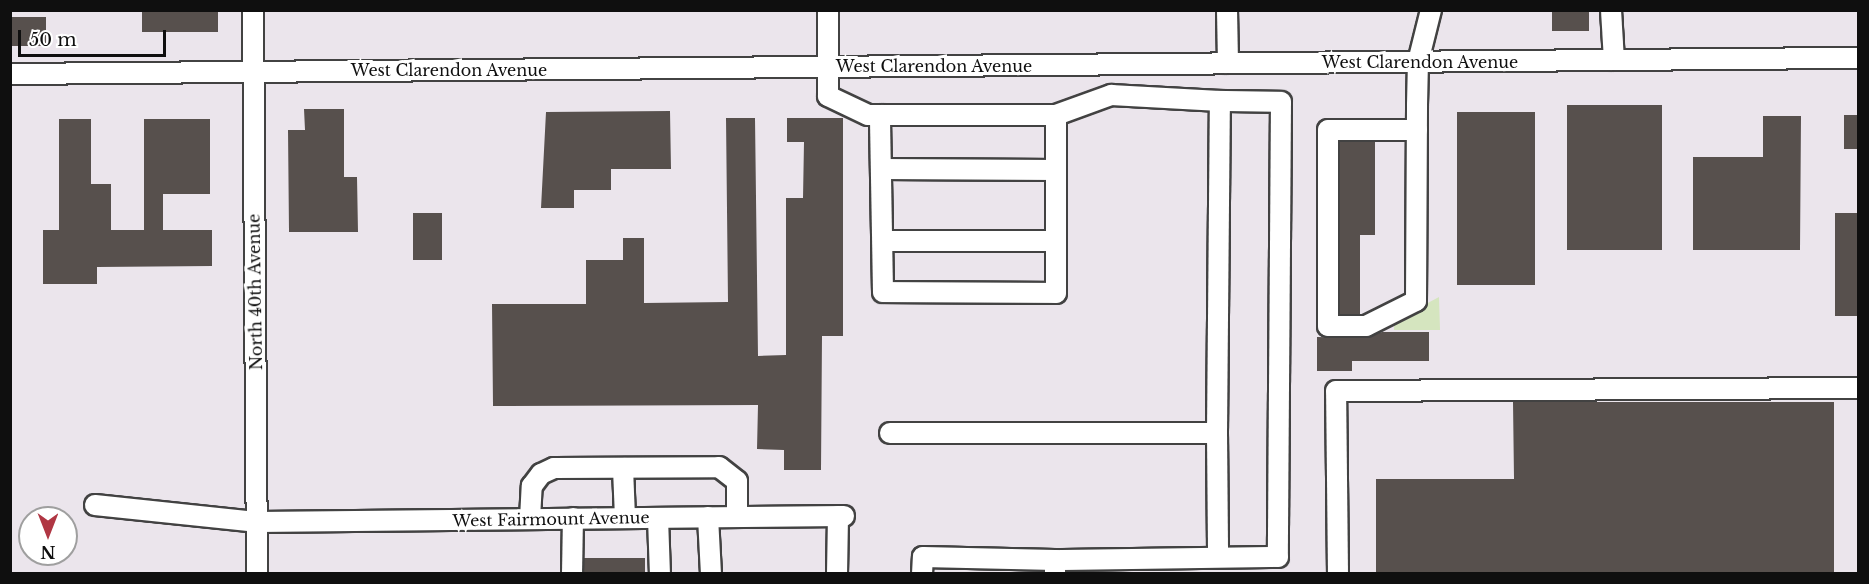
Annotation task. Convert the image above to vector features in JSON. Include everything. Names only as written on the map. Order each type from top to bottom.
[{"type":"street","name":"North 40th Avenue","points":[[253,10],[257,573]]},
{"type":"street","points":[[828,10],[828,96],[868,115],[1056,115],[1110,95],[1281,102],[1278,557],[1218,557],[1055,567],[923,557],[922,573]]},
{"type":"street","points":[[1227,10],[1228,63]]},
{"type":"street","points":[[1417,130],[1328,130],[1328,326],[1366,326],[1416,301],[1418,62],[1431,10]]},
{"type":"street","points":[[1611,10],[1614,60]]},
{"type":"street","name":"West Clarendon Avenue","points":[[10,74],[1858,58]]},
{"type":"street","points":[[1218,557],[1220,101]]},
{"type":"street","points":[[880,115],[883,292],[1056,293],[1056,115]]},
{"type":"street","points":[[881,169],[1056,170]]},
{"type":"street","points":[[882,241],[1056,241]]},
{"type":"street","points":[[1338,573],[1336,391],[1858,388]]},
{"type":"street","points":[[890,433],[1217,432]]},
{"type":"street","points":[[530,519],[532,486],[541,474],[554,468],[719,467],[737,481],[737,517]]},
{"type":"street","points":[[623,468],[625,518]]},
{"type":"street","name":"West Fairmount Avenue","points":[[95,505],[258,522],[841,516],[837,573]]},
{"type":"street","points":[[708,517],[711,573]]},
{"type":"street","points":[[572,573],[573,518]]},
{"type":"street","points":[[658,518],[660,573]]},
{"type":"shaded area","points":[[10,11],[1858,11],[1858,573],[11,573]]},
{"type":"green space","points":[[1439,297],[1440,330],[1394,330],[1394,321]]},
{"type":"building","points":[[142,10],[218,10],[218,32],[142,32]]},
{"type":"building","points":[[1552,12],[1589,12],[1589,31],[1552,31]]},
{"type":"building","points":[[10,17],[46,17],[46,46],[10,46]]},
{"type":"building","points":[[1567,105],[1662,105],[1662,250],[1567,250]]},
{"type":"building","points":[[304,109],[344,109],[344,177],[357,177],[358,232],[289,232],[288,130],[305,130]]},
{"type":"building","points":[[670,111],[671,169],[611,169],[611,190],[574,190],[574,208],[541,208],[546,112]]},
{"type":"building","points":[[1457,112],[1535,112],[1535,285],[1457,285]]},
{"type":"building","points":[[1844,115],[1858,115],[1858,149],[1844,149]]},
{"type":"building","points":[[1763,116],[1801,116],[1800,250],[1693,250],[1693,157],[1763,157]]},
{"type":"building","points":[[726,118],[755,118],[758,356],[786,355],[786,198],[803,198],[804,142],[787,142],[787,118],[843,118],[843,336],[822,336],[821,470],[784,470],[784,450],[757,449],[758,405],[493,406],[492,304],[586,304],[586,260],[623,260],[623,238],[644,238],[644,303],[728,302]]},
{"type":"building","points":[[59,119],[91,119],[91,184],[111,184],[111,230],[144,230],[144,119],[210,119],[210,194],[163,194],[163,230],[212,230],[212,266],[97,267],[97,284],[43,284],[43,230],[59,230]]},
{"type":"building","points":[[1340,142],[1375,142],[1375,235],[1360,235],[1360,314],[1340,314]]},
{"type":"building","points":[[413,213],[442,213],[442,260],[413,260]]},
{"type":"building","points":[[1835,213],[1858,213],[1858,316],[1835,316]]},
{"type":"building","points":[[1382,332],[1429,332],[1429,361],[1352,361],[1352,371],[1317,371],[1317,337],[1366,338]]},
{"type":"building","points":[[1513,402],[1834,402],[1834,573],[1376,573],[1376,479],[1514,479]]},
{"type":"building","points":[[584,558],[645,558],[645,573],[584,573]]}]
